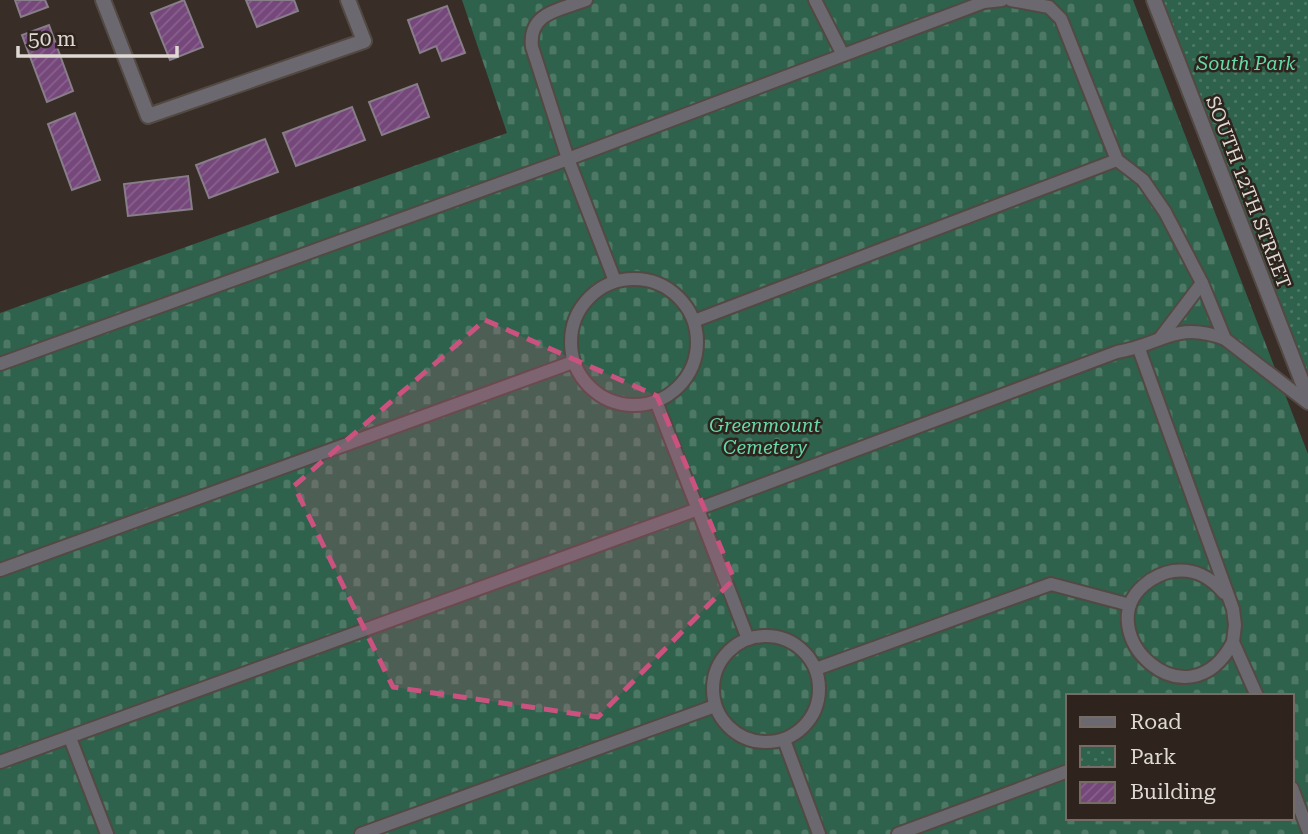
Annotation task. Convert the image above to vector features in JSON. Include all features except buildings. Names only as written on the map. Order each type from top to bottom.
[{"type":"street","points":[[103,0],[148,116],[364,41],[348,0]]},
{"type":"street","name":"SOUTH 12TH STREET","points":[[1154,0],[1308,397]]},
{"type":"lane","points":[[586,0],[543,16],[535,24],[530,36],[531,47],[568,159],[615,281]]},
{"type":"lane","points":[[815,0],[843,55]]},
{"type":"lane","points":[[0,364],[568,159],[984,2],[1002,0]]},
{"type":"lane","points":[[1011,0],[1049,7],[1060,19],[1117,160],[1143,180],[1157,201],[1202,284],[1225,339]]},
{"type":"lane","points":[[694,321],[1117,160]]},
{"type":"lane","points":[[631,278],[650,280],[668,288],[681,300],[694,321],[696,356],[690,372],[679,386],[656,401],[627,405],[609,401],[589,386],[573,362],[570,347],[576,315],[587,298],[615,281],[631,278]]},
{"type":"lane","points":[[1161,337],[1202,284]]},
{"type":"lane","points":[[0,762],[698,509],[1118,352],[1139,349],[1161,337],[1191,332],[1225,339],[1308,403]]},
{"type":"lane","points":[[1139,349],[1230,602],[1236,625],[1233,642],[1224,658],[1211,670],[1198,676],[1182,677],[1153,667],[1141,655],[1132,640],[1128,622],[1130,605],[1146,583],[1158,575],[1175,571],[1192,572],[1206,577],[1218,585],[1230,602]]},
{"type":"lane","points":[[0,570],[573,362]]},
{"type":"lane","points":[[656,401],[748,639]]},
{"type":"lane","points":[[816,669],[1051,584],[1130,605]]},
{"type":"lane","points":[[779,637],[807,654],[816,669],[820,694],[816,710],[808,723],[784,740],[768,743],[737,734],[724,722],[715,706],[713,687],[716,670],[734,647],[748,639],[779,637]]},
{"type":"lane","points":[[1233,642],[1256,694]]},
{"type":"lane","points":[[361,834],[715,706]]},
{"type":"lane","points":[[69,738],[107,834]]},
{"type":"lane","points":[[784,740],[819,834]]},
{"type":"lane","points":[[898,834],[1066,772]]},
{"type":"lane","points":[[1294,793],[1308,830]]},
{"type":"highlighted area","points":[[485,320],[657,396],[734,579],[598,717],[393,687],[294,486]]},
{"type":"green space","name":"Greenmount Cemetery","points":[[462,0],[1133,0],[1308,454],[1308,834],[0,834],[0,313],[507,133]]},
{"type":"green space","name":"South Park","points":[[1155,0],[1308,0],[1308,397]]}]
